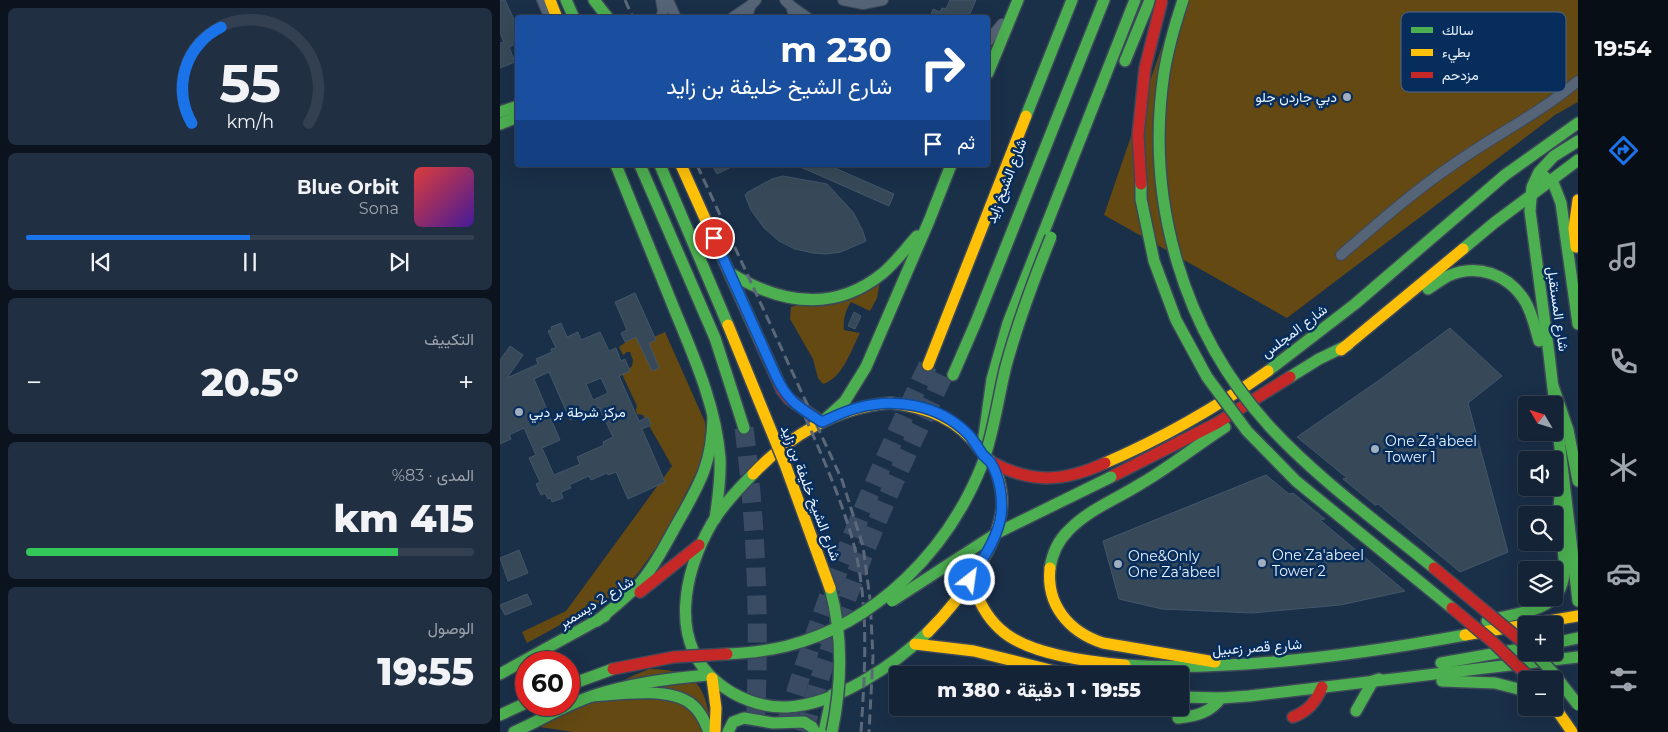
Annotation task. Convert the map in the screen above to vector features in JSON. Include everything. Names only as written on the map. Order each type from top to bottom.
[{"type":"main road","points":[[550,0],[556,15]]},
{"type":"main road","points":[[566,0],[573,15]]},
{"type":"main road","points":[[589,0],[595,15]]},
{"type":"main road","points":[[594,0],[606,15]]},
{"type":"main road","points":[[990,68],[1018,0]]},
{"type":"main road","name":"شارع الشيخ زايد","points":[[928,364],[1072,0]]},
{"type":"main road","name":"شارع الشيخ زايد","points":[[1093,0],[960,338],[949,374],[976,322],[1104,0]]},
{"type":"main road","points":[[987,459],[985,420],[989,390],[1003,336],[1022,283],[1135,0]]},
{"type":"main road","points":[[1120,72],[1150,0]]},
{"type":"main road","points":[[1162,0],[1148,49],[1140,99],[1138,132],[1139,174],[1146,224],[1158,275],[1174,317],[1191,352],[1228,409],[1260,447],[1296,480],[1495,644],[1523,671]]},
{"type":"main road","points":[[1183,0],[1168,54],[1163,83],[1159,120],[1160,173],[1164,212],[1175,258],[1189,299],[1206,337],[1240,390],[1282,440],[1314,469],[1497,619],[1518,639]]},
{"type":"main road","points":[[842,626],[887,594],[914,569],[950,526],[969,494],[987,448],[1001,384],[1019,323],[1051,237],[1106,106]]},
{"type":"main road","points":[[500,112],[515,107]]},
{"type":"main road","points":[[500,124],[515,118]]},
{"type":"main road","name":"شارع المجلس","points":[[987,459],[1016,474],[1044,479],[1060,478],[1083,473],[1151,442],[1193,419],[1240,389],[1310,338],[1385,278],[1476,198],[1578,123]]},
{"type":"main road","name":"شارع المستقبل","points":[[1560,451],[1531,224],[1531,195],[1539,172],[1554,156],[1578,141]]},
{"type":"main road","points":[[1225,664],[1180,654],[1104,643],[1086,637],[1079,632],[1066,621],[1056,606],[1050,590],[1049,572],[1052,555],[1060,539],[1071,526],[1144,482],[1195,446],[1348,346],[1481,234],[1578,160]]},
{"type":"main road","points":[[617,167],[702,377],[713,416],[720,464],[716,519]]},
{"type":"main road","points":[[641,167],[708,321],[724,362],[744,428]]},
{"type":"main road","name":"شارع الشيخ خليفة بن زايد","points":[[661,167],[728,325],[792,482],[822,562],[832,596],[837,624],[840,679],[832,732]]},
{"type":"main road","name":"شارع الشيخ خليفة بن زايد","points":[[682,167],[782,390],[789,399],[822,422]]},
{"type":"main road","points":[[822,422],[845,401],[866,367],[929,222],[950,167]]},
{"type":"main road","name":"شارع المستقبل","points":[[1516,167],[1539,172],[1550,180],[1557,191],[1561,203],[1578,324]]},
{"type":"main road","points":[[1578,200],[1574,228],[1578,265]]},
{"type":"main road","points":[[730,273],[757,289],[786,299],[814,300],[844,295],[866,285],[883,274],[929,222]]},
{"type":"main road","points":[[580,681],[613,669],[667,658],[771,650],[804,641],[861,618],[897,598],[997,533],[1208,428],[1319,359],[1372,334],[1446,276],[1466,270],[1488,272],[1500,277],[1510,284],[1526,304],[1536,325],[1542,358],[1568,430],[1578,481]]},
{"type":"main road","points":[[1574,298],[1578,286]]},
{"type":"main road","points":[[873,404],[907,404],[940,414],[954,422],[967,433],[987,459],[1001,492],[1001,516],[995,535],[970,580],[939,622],[916,644],[874,674],[832,696],[802,705],[769,706],[738,696],[710,677],[694,654],[685,624],[688,578],[700,544],[716,519],[743,484],[763,464],[790,442],[822,422],[844,412],[873,404]]},
{"type":"main road","points":[[597,621],[631,592],[648,572],[694,496],[708,464],[713,416]]},
{"type":"main road","name":"شارع المستقبل","points":[[1563,476],[1578,602]]},
{"type":"main road","points":[[1448,638],[1494,619],[1544,606],[1557,595],[1561,589],[1565,574],[1559,516],[1561,496]]},
{"type":"main road","name":"شارع 2 ديسمبر","points":[[500,674],[597,621],[656,581],[700,544]]},
{"type":"main road","name":"شارع قصر زعبيل","points":[[970,580],[980,603],[994,624],[1014,640],[1069,657],[1130,666],[1225,664],[1289,660],[1448,638],[1578,616]]},
{"type":"main road","points":[[1563,641],[1578,638]]},
{"type":"main road","points":[[916,644],[968,649],[1038,666]]},
{"type":"main road","points":[[1035,665],[1038,648]]},
{"type":"main road","points":[[1356,710],[1373,681],[1428,666],[1518,648]]},
{"type":"main road","points":[[1189,697],[1220,698],[1578,657]]},
{"type":"main road","points":[[1542,661],[1578,705]]},
{"type":"main road","points":[[1412,676],[1447,681],[1493,682],[1518,688]]},
{"type":"main road","points":[[514,732],[593,696],[647,681],[710,677]]},
{"type":"main road","points":[[710,677],[716,708],[715,732]]},
{"type":"main road","points":[[1292,717],[1300,715],[1313,706],[1322,687]]},
{"type":"main road","points":[[593,696],[658,693],[676,696],[694,705],[704,718],[709,732]]},
{"type":"main road","points":[[824,732],[832,696]]},
{"type":"main road","points":[[1178,718],[1207,712],[1216,706],[1220,698]]},
{"type":"main road","points":[[500,715],[515,709]]},
{"type":"main road","points":[[1560,716],[1572,732]]},
{"type":"main road","points":[[728,732],[733,722],[744,718],[773,723],[804,722],[812,727],[815,732]]},
{"type":"street","points":[[542,0],[549,15]]},
{"type":"street","points":[[661,0],[662,15]]},
{"type":"street","points":[[668,0],[675,15]]},
{"type":"street","points":[[843,0],[863,4],[882,0]]},
{"type":"street","points":[[736,15],[753,2]]},
{"type":"street","points":[[747,15],[753,2]]},
{"type":"street","points":[[788,3],[794,15]]},
{"type":"street","points":[[788,3],[804,15]]},
{"type":"street","points":[[990,40],[1012,12]]},
{"type":"street","points":[[1566,90],[1578,81]]},
{"type":"street","points":[[1341,255],[1428,182],[1470,153],[1533,114],[1563,92]]},
{"type":"shaded area","points":[[1178,0],[1578,0],[1578,102],[1555,115],[1287,318],[1104,215]]},
{"type":"shaded area","points":[[880,282],[877,298],[870,311],[851,302],[849,305],[845,316],[844,330],[860,333],[841,370],[830,381],[823,384],[818,378],[813,359],[790,319],[791,307]]},
{"type":"shaded area","points":[[640,332],[645,341],[665,332],[705,422],[707,451],[664,537],[638,573],[624,588],[606,600],[527,643],[522,632],[566,611],[672,466],[643,415],[637,414],[637,406],[622,374],[632,366],[633,360],[630,352],[623,355],[619,347]]},
{"type":"shaded area","points":[[649,669],[666,670],[689,677],[702,692],[712,732],[573,732],[540,727],[560,716],[580,716],[580,705],[630,677]]},
{"type":"building","points":[[500,0],[505,0],[515,22],[515,44],[509,47],[515,62],[500,68],[500,43],[504,42],[500,33]]},
{"type":"building","points":[[950,0],[976,0],[969,15],[931,15],[933,9],[940,12],[942,8],[946,9]]},
{"type":"building","points":[[713,167],[731,167],[717,174]]},
{"type":"building","points":[[801,167],[833,167],[894,194],[889,206]]},
{"type":"building","points":[[783,176],[827,184],[853,212],[866,241],[841,252],[826,254],[795,249],[779,241],[764,228],[751,210],[745,195],[772,179]]},
{"type":"building","points":[[635,293],[656,340],[649,343],[659,368],[652,371],[636,337],[625,342],[621,333],[627,330],[615,302]]},
{"type":"building","points":[[854,312],[861,316],[855,329],[848,326]]},
{"type":"building","name":"مركز شرطة بر دبي","points":[[561,323],[567,337],[578,332],[581,340],[600,332],[609,351],[616,348],[621,361],[625,359],[630,371],[619,376],[639,421],[648,417],[651,425],[642,429],[665,482],[628,499],[616,472],[608,475],[607,473],[591,480],[589,476],[569,485],[571,488],[561,492],[563,498],[552,502],[551,498],[548,499],[545,493],[541,495],[536,484],[540,482],[529,458],[536,455],[524,428],[509,435],[511,439],[500,444],[500,360],[510,346],[523,355],[507,378],[538,364],[536,359],[552,352],[551,349],[556,348],[548,331],[552,330],[551,327]],"holes":[[[549,372],[570,420],[599,407],[613,437],[603,442],[604,445],[577,457],[580,464],[554,475],[542,448],[560,440],[534,379]],[[601,378],[608,393],[593,400],[586,384]]]},
{"type":"building","points":[[1450,328],[1502,376],[1468,403],[1508,552],[1460,572],[1378,504],[1375,505],[1343,479],[1347,478],[1297,437]]},
{"type":"building","points":[[1266,475],[1289,494],[1293,493],[1325,519],[1320,520],[1405,591],[1340,605],[1252,613],[1162,609],[1119,599],[1103,541]]},
{"type":"building","points":[[519,550],[528,573],[508,581],[500,558]]},
{"type":"building","points":[[527,594],[532,604],[505,615],[500,605]]},
{"type":"tunnel","points":[[787,721],[816,630],[850,540],[928,365]]},
{"type":"tunnel","points":[[804,732],[821,674],[851,587],[892,487],[945,372]]},
{"type":"tunnel","points":[[744,428],[755,542],[757,618],[755,732]]},
{"type":"railway","points":[[625,0],[632,15]]},
{"type":"railway","points":[[698,167],[842,480],[863,546],[870,599],[873,657],[869,732]]},
{"type":"railway","points":[[805,417],[839,498],[855,549],[862,594],[865,640],[861,732]]},
{"type":"traffic: fast","points":[[566,0],[573,15]]},
{"type":"traffic: fast","points":[[594,0],[606,15]]},
{"type":"traffic: fast","points":[[990,68],[1018,0]]},
{"type":"traffic: fast","points":[[1026,116],[1072,0]]},
{"type":"traffic: fast","points":[[953,375],[976,322],[1104,0]]},
{"type":"traffic: fast","points":[[984,436],[992,379],[1008,323],[1135,0]]},
{"type":"traffic: fast","points":[[1125,61],[1150,0]]},
{"type":"traffic: fast","points":[[1183,0],[1172,36],[1164,73],[1160,121],[1160,169],[1166,216],[1177,262],[1193,307],[1214,350],[1240,390],[1270,427],[1329,483],[1434,568]]},
{"type":"traffic: fast","points":[[500,112],[515,107]]},
{"type":"traffic: fast","points":[[500,124],[515,118]]},
{"type":"traffic: fast","points":[[1268,371],[1355,304],[1505,175],[1578,123]]},
{"type":"traffic: fast","points":[[1578,141],[1554,156],[1539,172],[1532,187],[1530,211],[1578,601]]},
{"type":"traffic: fast","points":[[1463,249],[1494,223],[1578,160]]},
{"type":"traffic: fast","points":[[617,167],[696,362],[709,400],[718,438],[720,458],[720,481],[715,519]]},
{"type":"traffic: fast","points":[[641,167],[715,338],[744,428]]},
{"type":"traffic: fast","points":[[661,167],[728,325]]},
{"type":"traffic: fast","points":[[822,422],[845,401],[866,367],[950,167]]},
{"type":"traffic: fast","points":[[1544,176],[1554,185],[1561,203],[1578,324]]},
{"type":"traffic: fast","points":[[1141,184],[1141,199],[1154,261],[1176,320],[1207,377],[1247,431],[1296,481],[1452,608]]},
{"type":"traffic: fast","points":[[730,273],[749,284],[769,292],[807,300],[827,299],[846,294],[864,286],[883,273],[897,260],[917,236]]},
{"type":"traffic: fast","points":[[727,654],[787,646],[820,635],[851,620],[879,601],[906,579],[929,554],[950,526],[968,496],[982,465],[990,441],[1011,350],[1051,237]]},
{"type":"traffic: fast","points":[[1428,289],[1448,276],[1459,272],[1481,271],[1501,278],[1510,284],[1525,301],[1539,341]]},
{"type":"traffic: fast","points":[[1290,377],[1319,359],[1348,345]]},
{"type":"traffic: fast","points":[[1553,386],[1568,430],[1578,481]]},
{"type":"traffic: fast","points":[[597,621],[640,583],[662,551],[702,477],[710,450],[713,417]]},
{"type":"traffic: fast","points":[[1050,568],[1058,544],[1076,523],[1094,510],[1133,489],[1225,427]]},
{"type":"traffic: fast","points":[[753,474],[731,497],[712,523],[702,542],[688,584],[687,627],[692,647],[702,665],[717,682],[732,693],[759,704],[778,707],[805,705],[844,691],[882,670],[928,632]]},
{"type":"traffic: fast","points":[[892,601],[997,533],[1111,477]]},
{"type":"traffic: fast","points":[[1487,621],[1525,612],[1546,604],[1555,596],[1561,586],[1564,576],[1564,553],[1560,529],[1560,496]]},
{"type":"traffic: fast","points":[[830,588],[837,624],[840,660],[838,696],[832,732]]},
{"type":"traffic: fast","points":[[500,674],[605,616]]},
{"type":"traffic: fast","points":[[1125,665],[1166,667],[1252,664],[1339,655],[1465,635]]},
{"type":"traffic: fast","points":[[1563,641],[1578,638]]},
{"type":"traffic: fast","points":[[1441,663],[1518,649]]},
{"type":"traffic: fast","points":[[1189,697],[1249,696],[1578,657]]},
{"type":"traffic: fast","points":[[1542,661],[1578,705]]},
{"type":"traffic: fast","points":[[580,681],[613,669]]},
{"type":"traffic: fast","points":[[514,732],[595,695],[623,687],[709,675]]},
{"type":"traffic: fast","points":[[1356,711],[1373,681],[1379,679]]},
{"type":"traffic: fast","points":[[1442,681],[1495,683],[1518,689]]},
{"type":"traffic: fast","points":[[593,696],[657,693],[681,698],[697,709],[709,732]]},
{"type":"traffic: fast","points":[[824,732],[832,695]]},
{"type":"traffic: fast","points":[[1178,718],[1202,713],[1221,698]]},
{"type":"traffic: fast","points":[[500,715],[515,708]]},
{"type":"traffic: fast","points":[[728,732],[733,722],[744,718],[773,723],[804,722],[812,727],[815,732]]},
{"type":"traffic: slow","points":[[550,0],[556,15]]},
{"type":"traffic: slow","points":[[928,365],[1026,116]]},
{"type":"traffic: slow","points":[[682,167],[763,348]]},
{"type":"traffic: slow","points":[[1576,247],[1574,228],[1578,200]]},
{"type":"traffic: slow","points":[[1341,350],[1463,249]]},
{"type":"traffic: slow","points":[[728,325],[786,467],[830,588]]},
{"type":"traffic: slow","points":[[1105,463],[1189,421],[1268,371]]},
{"type":"traffic: slow","points":[[890,403],[929,412],[952,423],[963,431],[991,462],[998,476],[1001,492],[1000,518],[995,536],[986,554],[964,589],[928,632]]},
{"type":"traffic: slow","points":[[753,474],[782,447],[815,426],[851,410],[890,403]]},
{"type":"traffic: slow","points":[[1050,568],[1052,594],[1056,605],[1062,615],[1080,632],[1103,643],[1215,662]]},
{"type":"traffic: slow","points":[[970,580],[990,618],[1011,638],[1042,651],[1094,662],[1125,665]]},
{"type":"traffic: slow","points":[[1465,635],[1578,616]]},
{"type":"traffic: slow","points":[[915,644],[974,651],[1034,666]]},
{"type":"traffic: slow","points":[[712,678],[716,708],[715,732]]},
{"type":"traffic: slow","points":[[1561,716],[1572,732]]},
{"type":"traffic: jam","points":[[1141,184],[1138,135],[1145,68],[1162,0]]},
{"type":"traffic: jam","points":[[763,348],[782,390],[789,399],[822,422]]},
{"type":"traffic: jam","points":[[1111,477],[1217,423],[1290,377]]},
{"type":"traffic: jam","points":[[991,462],[1020,474],[1048,478],[1076,474],[1105,463]]},
{"type":"traffic: jam","points":[[640,592],[699,545]]},
{"type":"traffic: jam","points":[[1434,568],[1518,638]]},
{"type":"traffic: jam","points":[[1452,608],[1495,644],[1523,671]]},
{"type":"traffic: jam","points":[[613,669],[674,657],[727,654]]},
{"type":"traffic: jam","points":[[1293,717],[1311,705],[1322,687]]},
{"type":"place","name":"دبي جاردن جلو","points":[[1347,97]]},
{"type":"place","name":"مركز شرطة بر دبي","points":[[519,412]]},
{"type":"place","name":"One Za'abeel Tower 1","points":[[1375,449]]},
{"type":"place","name":"One Za'abeel Tower 2","points":[[1262,563]]},
{"type":"place","name":"One&Only One Za'abeel","points":[[1118,564]]},
{"type":"route","points":[[714,238],[782,390],[789,399],[822,422],[844,412],[873,404],[907,404],[924,408],[954,422],[967,433],[991,462],[1001,492],[1001,516],[995,535],[970,580]]}]
